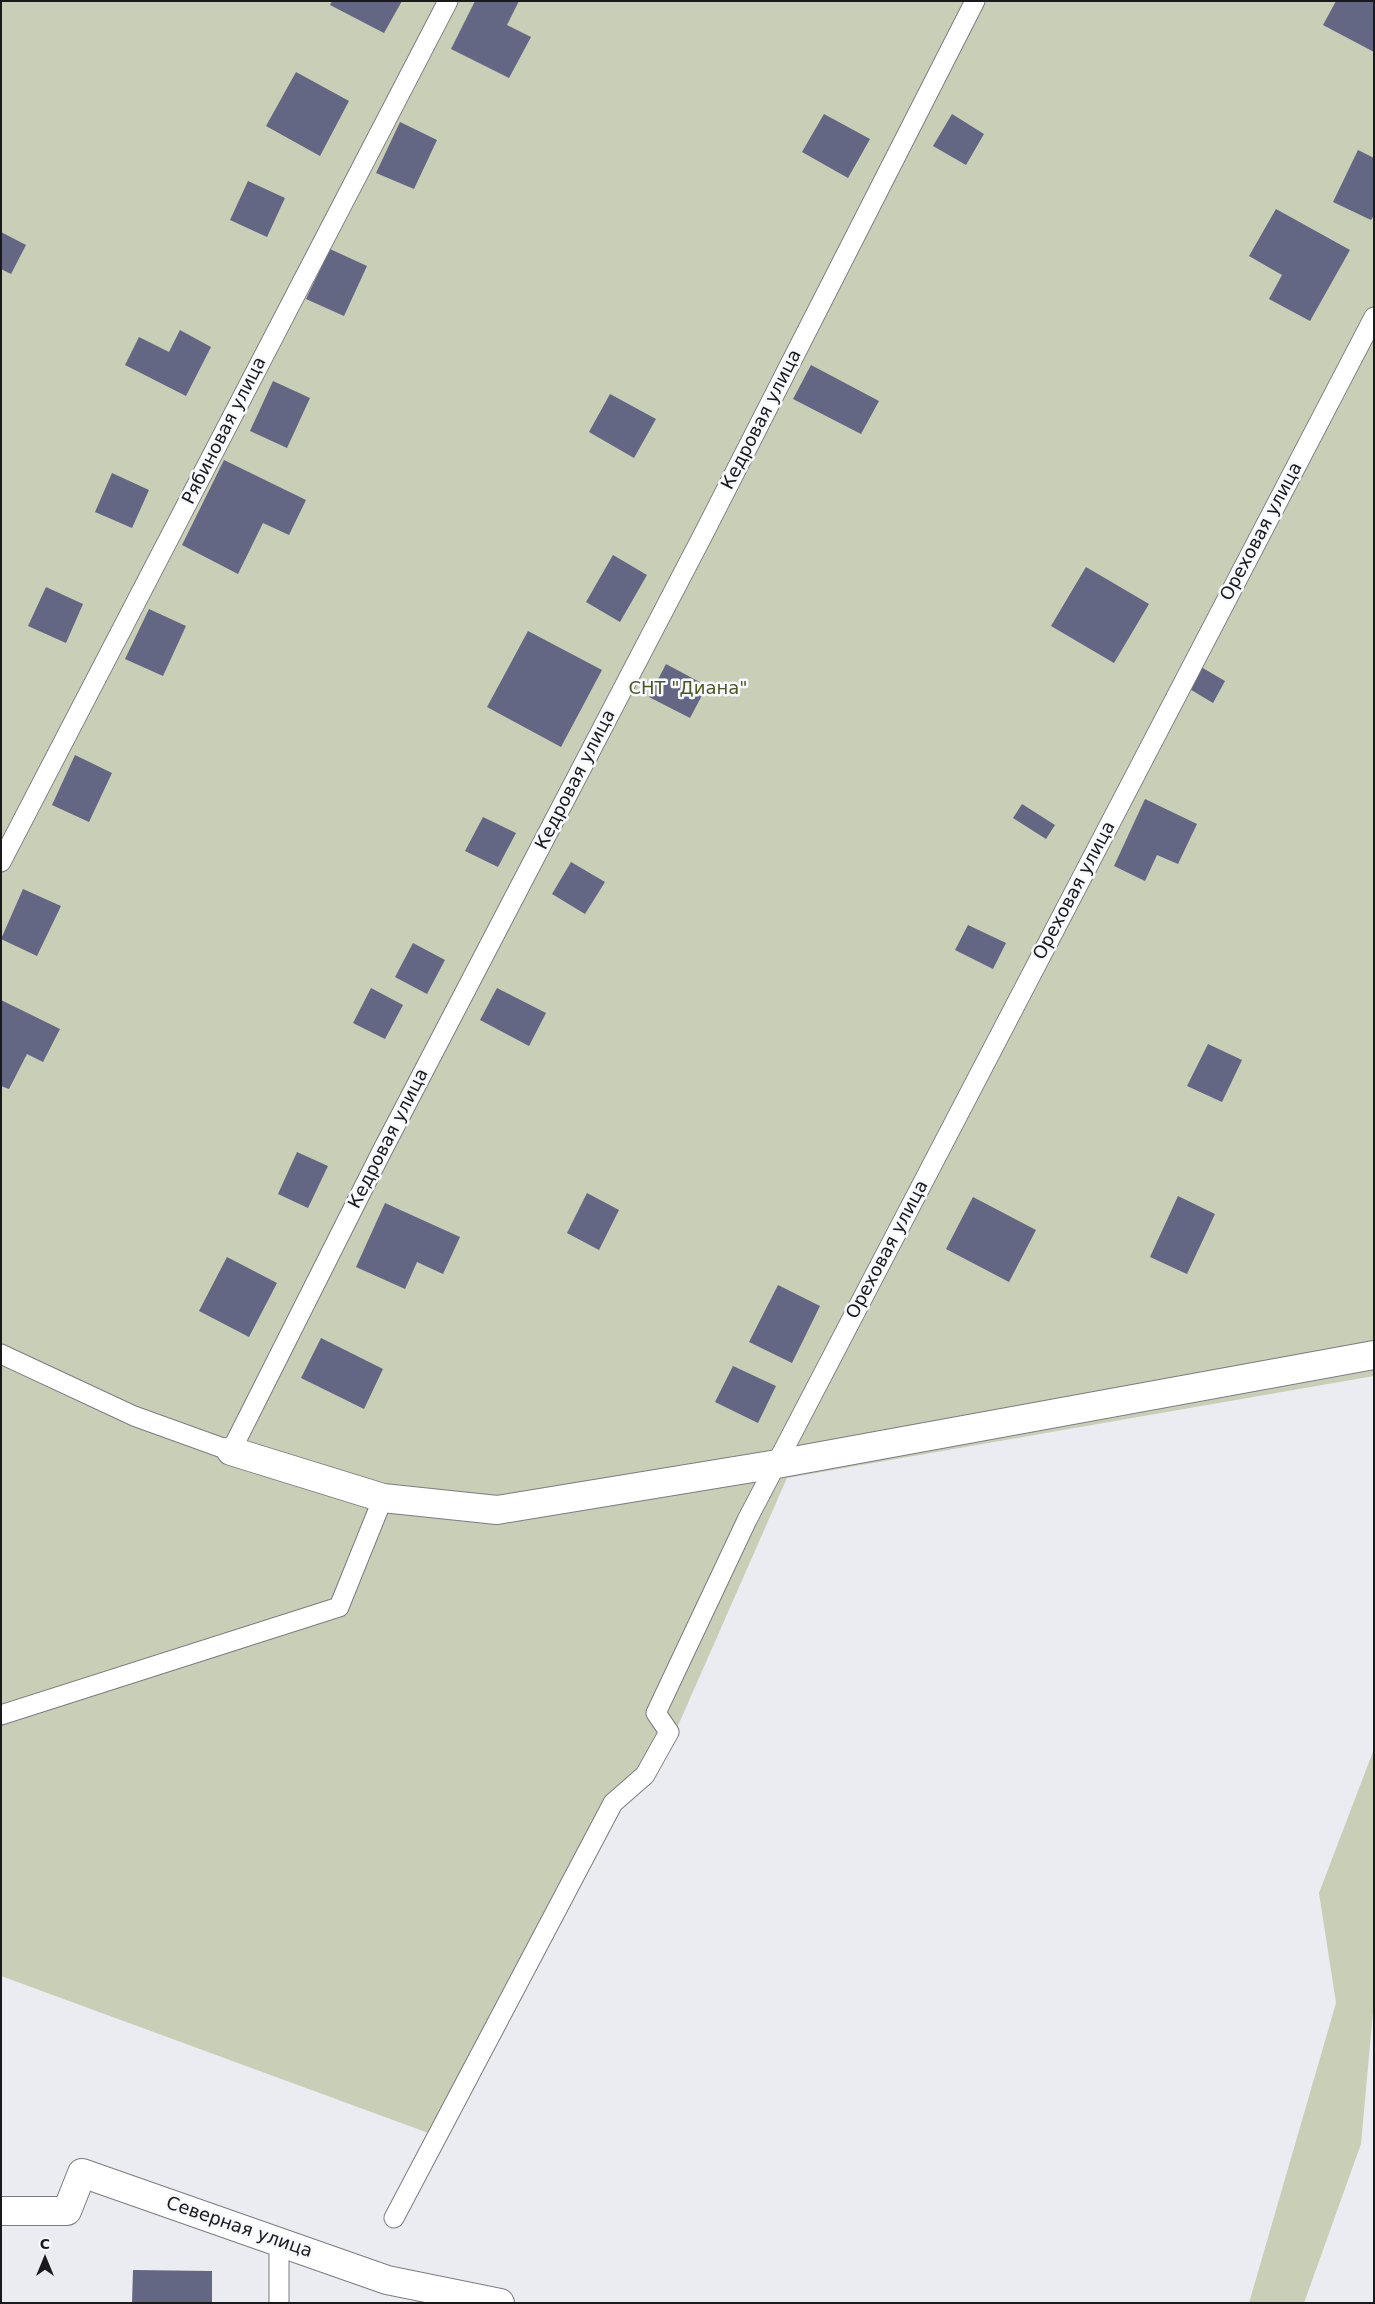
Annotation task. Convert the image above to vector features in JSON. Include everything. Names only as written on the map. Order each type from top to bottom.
[{"type":"street","points":[[231,1451],[384,1498],[497,1510],[777,1464],[1374,1356]]},
{"type":"street","name":"Северная улица","points":[[1,2211],[67,2211],[82,2173],[387,2280],[500,2303]]},
{"type":"lane","name":"Рябиновая улица","points":[[1,862],[448,1]]},
{"type":"lane","name":"Кедровая улица","points":[[231,1451],[378,1160],[703,535],[975,1]]},
{"type":"lane","name":"Ореховая улица","points":[[394,2218],[613,1803],[645,1775],[669,1732],[656,1713],[747,1520],[1374,317]]},
{"type":"lane","points":[[1,1354],[134,1416],[231,1451]]},
{"type":"lane","points":[[1,1715],[339,1607],[384,1498]]},
{"type":"lane","points":[[279,2242],[279,2303]]},
{"type":"green space","name":"СНТ \"Диана\"","points":[[1,1],[1374,1],[1374,1376],[787,1478],[655,1778],[620,1806],[442,2138],[1,1976]]},
{"type":"green space","points":[[1374,1749],[1374,2001],[1361,2144],[1304,2303],[1249,2303],[1336,2003],[1319,1893]]},
{"type":"building","points":[[332,1],[402,1],[384,33],[330,5]]},
{"type":"building","points":[[475,1],[519,1],[507,25],[531,37],[509,78],[451,49]]},
{"type":"building","points":[[1336,1],[1374,1],[1374,52],[1323,25]]},
{"type":"building","points":[[296,72],[349,101],[320,156],[266,126]]},
{"type":"building","points":[[824,114],[870,139],[848,178],[802,152]]},
{"type":"building","points":[[952,114],[984,134],[966,165],[933,146]]},
{"type":"building","points":[[400,122],[437,140],[414,189],[376,173]]},
{"type":"building","points":[[1358,150],[1374,158],[1374,215],[1371,220],[1333,202]]},
{"type":"building","points":[[248,181],[285,198],[267,237],[230,220]]},
{"type":"building","points":[[1276,209],[1350,250],[1310,321],[1269,299],[1282,275],[1249,256]]},
{"type":"building","points":[[1,232],[26,245],[11,274],[1,269]]},
{"type":"building","points":[[330,249],[367,266],[344,316],[306,299]]},
{"type":"building","points":[[180,330],[211,347],[186,396],[125,365],[139,337],[169,352]]},
{"type":"building","points":[[811,365],[879,401],[861,434],[793,399]]},
{"type":"building","points":[[273,381],[310,398],[287,448],[250,431]]},
{"type":"building","points":[[610,394],[656,419],[634,458],[589,432]]},
{"type":"building","points":[[224,460],[306,500],[289,535],[263,523],[238,574],[182,545]]},
{"type":"building","points":[[112,473],[149,490],[132,528],[95,512]]},
{"type":"building","points":[[613,555],[647,575],[620,622],[586,602]]},
{"type":"building","points":[[1086,567],[1149,604],[1114,663],[1051,626]]},
{"type":"building","points":[[46,587],[83,604],[66,643],[28,626]]},
{"type":"building","points":[[149,609],[186,626],[163,676],[125,659]]},
{"type":"building","points":[[528,631],[602,670],[561,747],[487,707]]},
{"type":"building","points":[[666,664],[707,686],[690,718],[649,697]]},
{"type":"building","points":[[1201,667],[1225,681],[1213,703],[1188,688]]},
{"type":"building","points":[[75,755],[112,773],[89,822],[52,805]]},
{"type":"building","points":[[1145,799],[1197,824],[1178,864],[1157,855],[1145,881],[1114,866]]},
{"type":"building","points":[[1022,804],[1055,825],[1046,839],[1013,818]]},
{"type":"building","points":[[483,817],[516,833],[498,867],[465,851]]},
{"type":"building","points":[[571,862],[605,882],[585,914],[552,894]]},
{"type":"building","points":[[23,889],[61,906],[37,956],[1,939]]},
{"type":"building","points":[[968,925],[1006,943],[993,969],[955,950]]},
{"type":"building","points":[[413,943],[445,960],[427,994],[395,977]]},
{"type":"building","points":[[371,988],[403,1005],[385,1039],[353,1023]]},
{"type":"building","points":[[497,988],[546,1013],[529,1046],[480,1020]]},
{"type":"building","points":[[1,1000],[60,1029],[43,1062],[27,1054],[9,1089],[1,1086]]},
{"type":"building","points":[[1208,1044],[1242,1060],[1222,1102],[1187,1086]]},
{"type":"building","points":[[297,1152],[328,1166],[308,1208],[278,1194]]},
{"type":"building","points":[[587,1193],[619,1210],[599,1250],[567,1233]]},
{"type":"building","points":[[1178,1196],[1215,1214],[1187,1274],[1150,1257]]},
{"type":"building","points":[[973,1197],[1036,1230],[1009,1282],[946,1249]]},
{"type":"building","points":[[385,1203],[460,1237],[443,1274],[417,1262],[405,1289],[356,1267]]},
{"type":"building","points":[[227,1257],[277,1283],[249,1337],[199,1311]]},
{"type":"building","points":[[778,1285],[820,1306],[792,1363],[749,1342]]},
{"type":"building","points":[[321,1338],[383,1369],[364,1409],[301,1378]]},
{"type":"building","points":[[733,1366],[776,1386],[758,1423],[715,1402]]},
{"type":"building","points":[[133,2270],[212,2271],[212,2303],[132,2303]]}]
